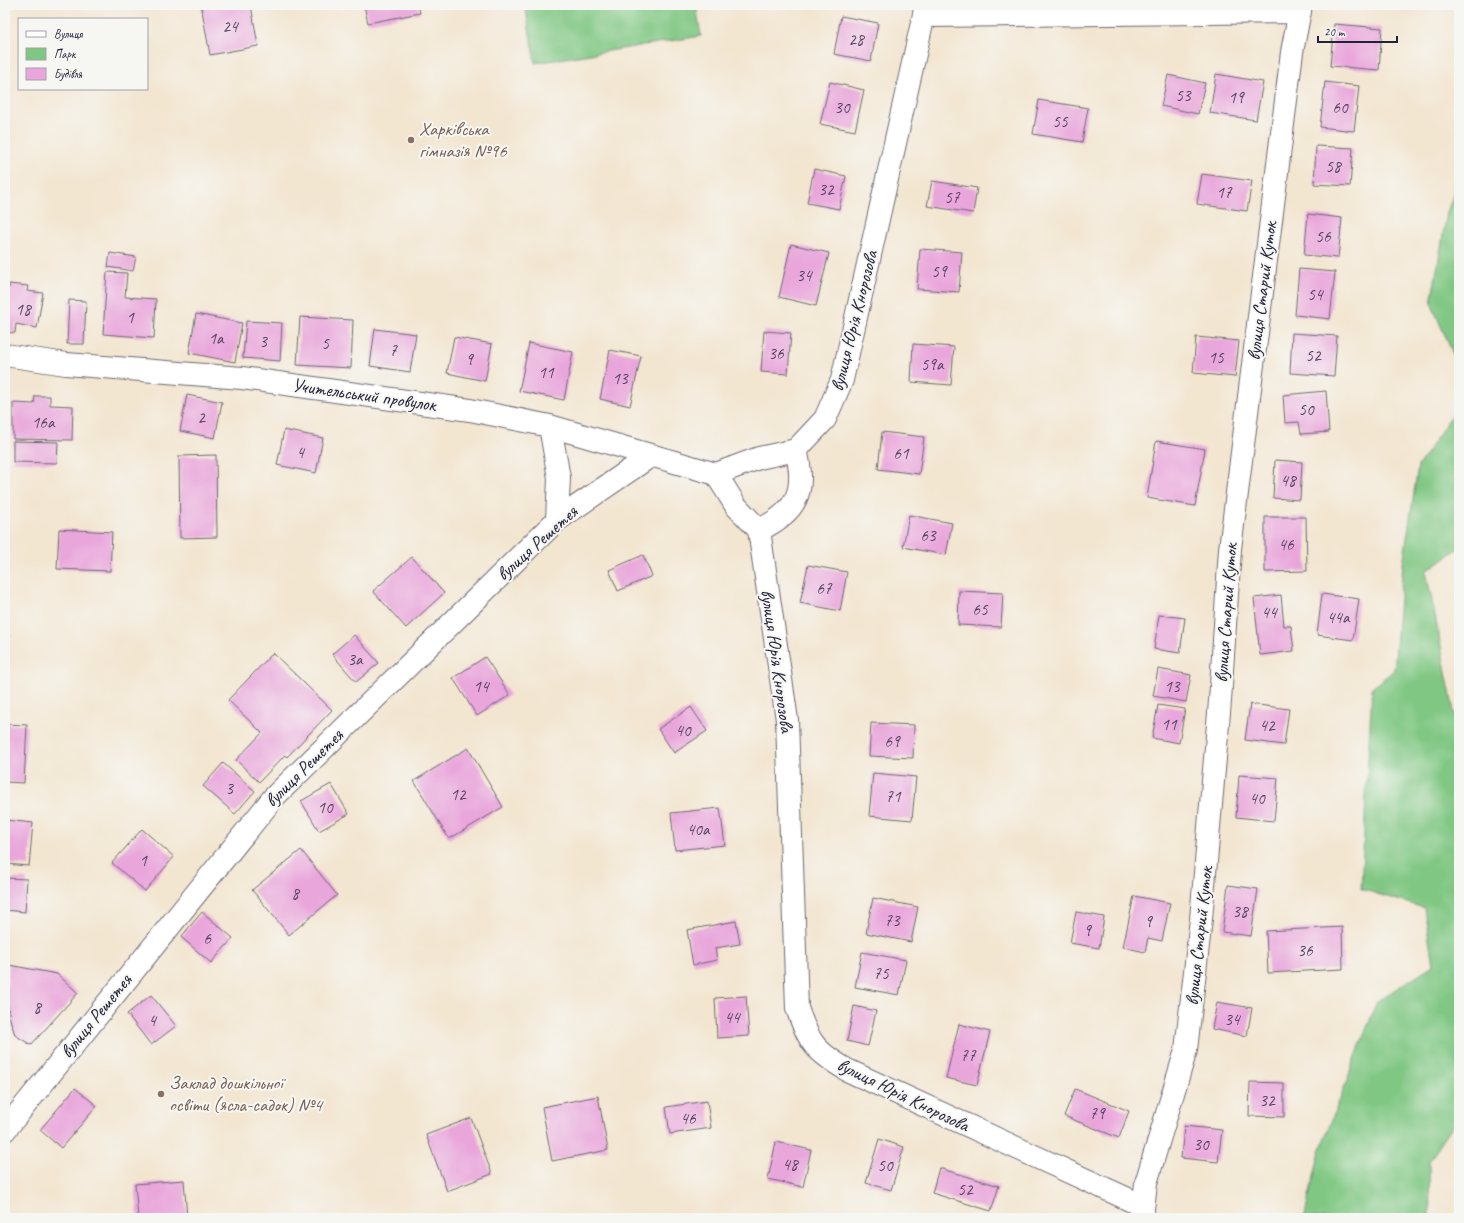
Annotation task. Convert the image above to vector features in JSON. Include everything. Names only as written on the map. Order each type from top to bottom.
[{"type":"street","points":[[926,11],[1300,8]]},
{"type":"street","name":"вулиця Старий Куток","points":[[1143,1212],[1146,1183],[1186,1050],[1203,904],[1220,701],[1230,549],[1292,52],[1300,8]]},
{"type":"street","name":"вулиця Юрія Кнорозова","points":[[796,450],[826,419],[842,380],[926,11]]},
{"type":"street","name":"Учительський провулок","points":[[5,355],[66,364],[242,378],[470,410],[550,426],[716,474]]},
{"type":"street","points":[[550,426],[559,478],[557,520]]},
{"type":"street","points":[[796,450],[801,469],[800,489],[791,508],[777,522],[759,530],[736,506],[716,474],[759,458],[796,450]]},
{"type":"street","name":"вулиця Решетея","points":[[5,1130],[274,797],[557,520],[652,456]]},
{"type":"street","name":"вулиця Юрія Кнорозова","points":[[759,530],[787,720],[797,1008],[806,1034],[824,1056],[847,1070],[1143,1212]]},
{"type":"green space","points":[[525,5],[696,5],[701,36],[535,63]]},
{"type":"green space","points":[[1459,176],[1459,368],[1431,303],[1447,213]]},
{"type":"green space","points":[[1459,404],[1459,548],[1426,571],[1457,727],[1459,727],[1459,1117],[1429,1161],[1430,1218],[1304,1218],[1320,1151],[1377,1001],[1433,965],[1424,908],[1361,889],[1372,688],[1394,670],[1403,564],[1418,466]]},
{"type":"building","points":[[201,5],[251,5],[258,46],[210,55]]},
{"type":"building","points":[[364,5],[418,5],[420,13],[368,23]]},
{"type":"building","points":[[841,16],[878,23],[871,61],[834,54]]},
{"type":"building","points":[[1334,24],[1382,28],[1379,70],[1330,66]]},
{"type":"building","points":[[1216,74],[1263,82],[1256,120],[1210,113]]},
{"type":"building","points":[[1168,75],[1205,83],[1198,114],[1161,106]]},
{"type":"building","points":[[830,82],[864,90],[855,131],[820,124]]},
{"type":"building","points":[[1325,82],[1359,86],[1354,131],[1320,127]]},
{"type":"building","points":[[1039,100],[1088,108],[1082,142],[1033,134]]},
{"type":"building","points":[[1316,146],[1353,148],[1350,186],[1314,184]]},
{"type":"building","points":[[814,169],[846,176],[839,209],[807,203]]},
{"type":"building","points":[[1202,174],[1252,181],[1247,211],[1197,204]]},
{"type":"building","points":[[932,181],[977,188],[973,213],[927,206]]},
{"type":"building","points":[[1308,214],[1342,218],[1338,258],[1304,255]]},
{"type":"building","points":[[791,244],[829,253],[816,306],[779,297]]},
{"type":"building","points":[[920,249],[962,252],[959,292],[917,289]]},
{"type":"building","points":[[110,253],[136,257],[133,271],[108,267]]},
{"type":"building","points":[[1299,269],[1335,272],[1330,319],[1295,315]]},
{"type":"building","points":[[107,272],[127,273],[125,297],[156,299],[154,338],[103,334]]},
{"type":"building","points":[[9,284],[28,286],[27,291],[43,293],[37,328],[16,324],[15,333],[5,332],[5,288],[9,288]]},
{"type":"building","points":[[69,300],[86,301],[84,344],[67,344]]},
{"type":"building","points":[[196,314],[242,323],[235,362],[189,353]]},
{"type":"building","points":[[300,317],[353,320],[351,368],[297,365]]},
{"type":"building","points":[[246,321],[282,323],[280,361],[243,358]]},
{"type":"building","points":[[375,329],[416,334],[410,372],[370,366]]},
{"type":"building","points":[[764,331],[791,333],[788,374],[761,372]]},
{"type":"building","points":[[1292,333],[1337,336],[1334,376],[1290,373]]},
{"type":"building","points":[[454,337],[492,344],[485,381],[447,373]]},
{"type":"building","points":[[1196,337],[1239,341],[1235,377],[1193,373]]},
{"type":"building","points":[[529,343],[573,352],[564,400],[519,391]]},
{"type":"building","points":[[913,344],[954,347],[951,385],[911,382]]},
{"type":"building","points":[[610,350],[641,356],[630,406],[600,399]]},
{"type":"building","points":[[1326,391],[1329,432],[1301,434],[1299,422],[1285,423],[1283,395]]},
{"type":"building","points":[[187,395],[222,402],[215,438],[180,431]]},
{"type":"building","points":[[35,396],[50,396],[50,405],[73,406],[72,440],[13,439],[13,403],[34,404]]},
{"type":"building","points":[[284,430],[323,438],[316,473],[277,465]]},
{"type":"building","points":[[882,432],[924,437],[919,474],[878,469]]},
{"type":"building","points":[[13,441],[58,442],[57,463],[13,462]]},
{"type":"building","points":[[1156,441],[1205,449],[1195,506],[1147,498]]},
{"type":"building","points":[[216,455],[217,537],[180,538],[179,456]]},
{"type":"building","points":[[1275,460],[1302,462],[1300,500],[1273,498]]},
{"type":"building","points":[[909,515],[952,523],[946,555],[903,547]]},
{"type":"building","points":[[1265,517],[1306,517],[1307,571],[1265,572]]},
{"type":"building","points":[[59,529],[112,532],[110,571],[57,569]]},
{"type":"building","points":[[643,555],[652,576],[618,591],[609,570]]},
{"type":"building","points":[[412,557],[444,593],[406,628],[373,591]]},
{"type":"building","points":[[808,565],[847,572],[840,611],[800,603]]},
{"type":"building","points":[[959,591],[1003,593],[1001,627],[958,625]]},
{"type":"building","points":[[1322,594],[1359,599],[1353,640],[1317,635]]},
{"type":"building","points":[[1281,595],[1284,626],[1291,626],[1294,651],[1260,655],[1254,598]]},
{"type":"building","points":[[1159,615],[1185,618],[1180,653],[1154,649]]},
{"type":"building","points":[[5,635],[9,635],[8,668],[5,668]]},
{"type":"building","points":[[354,635],[379,663],[356,682],[332,654]]},
{"type":"building","points":[[273,653],[332,710],[287,757],[285,755],[259,782],[236,760],[262,733],[228,700]]},
{"type":"building","points":[[485,657],[510,695],[477,716],[453,678]]},
{"type":"building","points":[[1158,669],[1191,675],[1186,702],[1153,696]]},
{"type":"building","points":[[1250,704],[1289,709],[1284,745],[1245,740]]},
{"type":"building","points":[[1158,705],[1185,709],[1179,743],[1152,738]]},
{"type":"building","points":[[691,707],[707,731],[674,753],[658,729]]},
{"type":"building","points":[[871,723],[914,725],[913,758],[869,756]]},
{"type":"building","points":[[5,724],[27,725],[24,783],[5,782]]},
{"type":"building","points":[[468,748],[503,807],[449,839],[414,781]]},
{"type":"building","points":[[223,763],[255,791],[235,814],[203,786]]},
{"type":"building","points":[[873,773],[916,777],[912,820],[869,816]]},
{"type":"building","points":[[1239,775],[1278,778],[1274,821],[1236,817]]},
{"type":"building","points":[[331,784],[349,814],[319,831],[301,801]]},
{"type":"building","points":[[720,808],[725,845],[675,850],[671,813]]},
{"type":"building","points":[[5,820],[33,823],[29,866],[5,864]]},
{"type":"building","points":[[142,829],[174,857],[145,891],[112,863]]},
{"type":"building","points":[[301,850],[337,895],[289,935],[252,890]]},
{"type":"building","points":[[5,878],[27,879],[25,912],[5,910]]},
{"type":"building","points":[[1228,885],[1258,889],[1251,936],[1222,932]]},
{"type":"building","points":[[1134,896],[1170,903],[1162,941],[1148,938],[1145,952],[1123,947]]},
{"type":"building","points":[[873,898],[918,907],[911,942],[866,933]]},
{"type":"building","points":[[202,912],[233,938],[211,963],[181,937]]},
{"type":"building","points":[[1076,912],[1104,917],[1099,948],[1070,943]]},
{"type":"building","points":[[736,921],[740,944],[715,948],[717,960],[693,965],[687,930]]},
{"type":"building","points":[[1342,927],[1343,969],[1268,973],[1266,931]]},
{"type":"building","points":[[862,952],[906,960],[899,995],[855,987]]},
{"type":"building","points":[[9,965],[57,974],[78,993],[31,1045],[15,1035],[10,1019],[6,994]]},
{"type":"building","points":[[151,995],[176,1026],[151,1045],[127,1014]]},
{"type":"building","points":[[746,996],[749,1036],[717,1038],[715,998]]},
{"type":"building","points":[[1217,1002],[1252,1008],[1247,1036],[1212,1029]]},
{"type":"building","points":[[854,1006],[876,1011],[868,1046],[847,1041]]},
{"type":"building","points":[[959,1024],[990,1032],[977,1085],[946,1078]]},
{"type":"building","points":[[1250,1082],[1284,1083],[1284,1117],[1249,1116]]},
{"type":"building","points":[[75,1088],[97,1106],[61,1148],[40,1130]]},
{"type":"building","points":[[1075,1089],[1129,1111],[1119,1138],[1064,1116]]},
{"type":"building","points":[[598,1096],[608,1150],[552,1161],[542,1107]]},
{"type":"building","points":[[707,1101],[711,1128],[670,1134],[666,1107]]},
{"type":"building","points":[[471,1118],[492,1174],[447,1191],[426,1135]]},
{"type":"building","points":[[1184,1126],[1222,1130],[1218,1162],[1181,1158]]},
{"type":"building","points":[[879,1139],[904,1147],[891,1190],[866,1183]]},
{"type":"building","points":[[776,1142],[811,1150],[803,1187],[768,1179]]},
{"type":"building","points":[[939,1168],[999,1186],[991,1211],[932,1193]]},
{"type":"building","points":[[184,1180],[187,1218],[138,1218],[135,1184]]},
{"type":"place","name":"Харківська гімназія №96","points":[[411,140]]},
{"type":"place","name":"Заклад дошкільної освіти (ясла-садок) №4","points":[[161,1094]]}]
